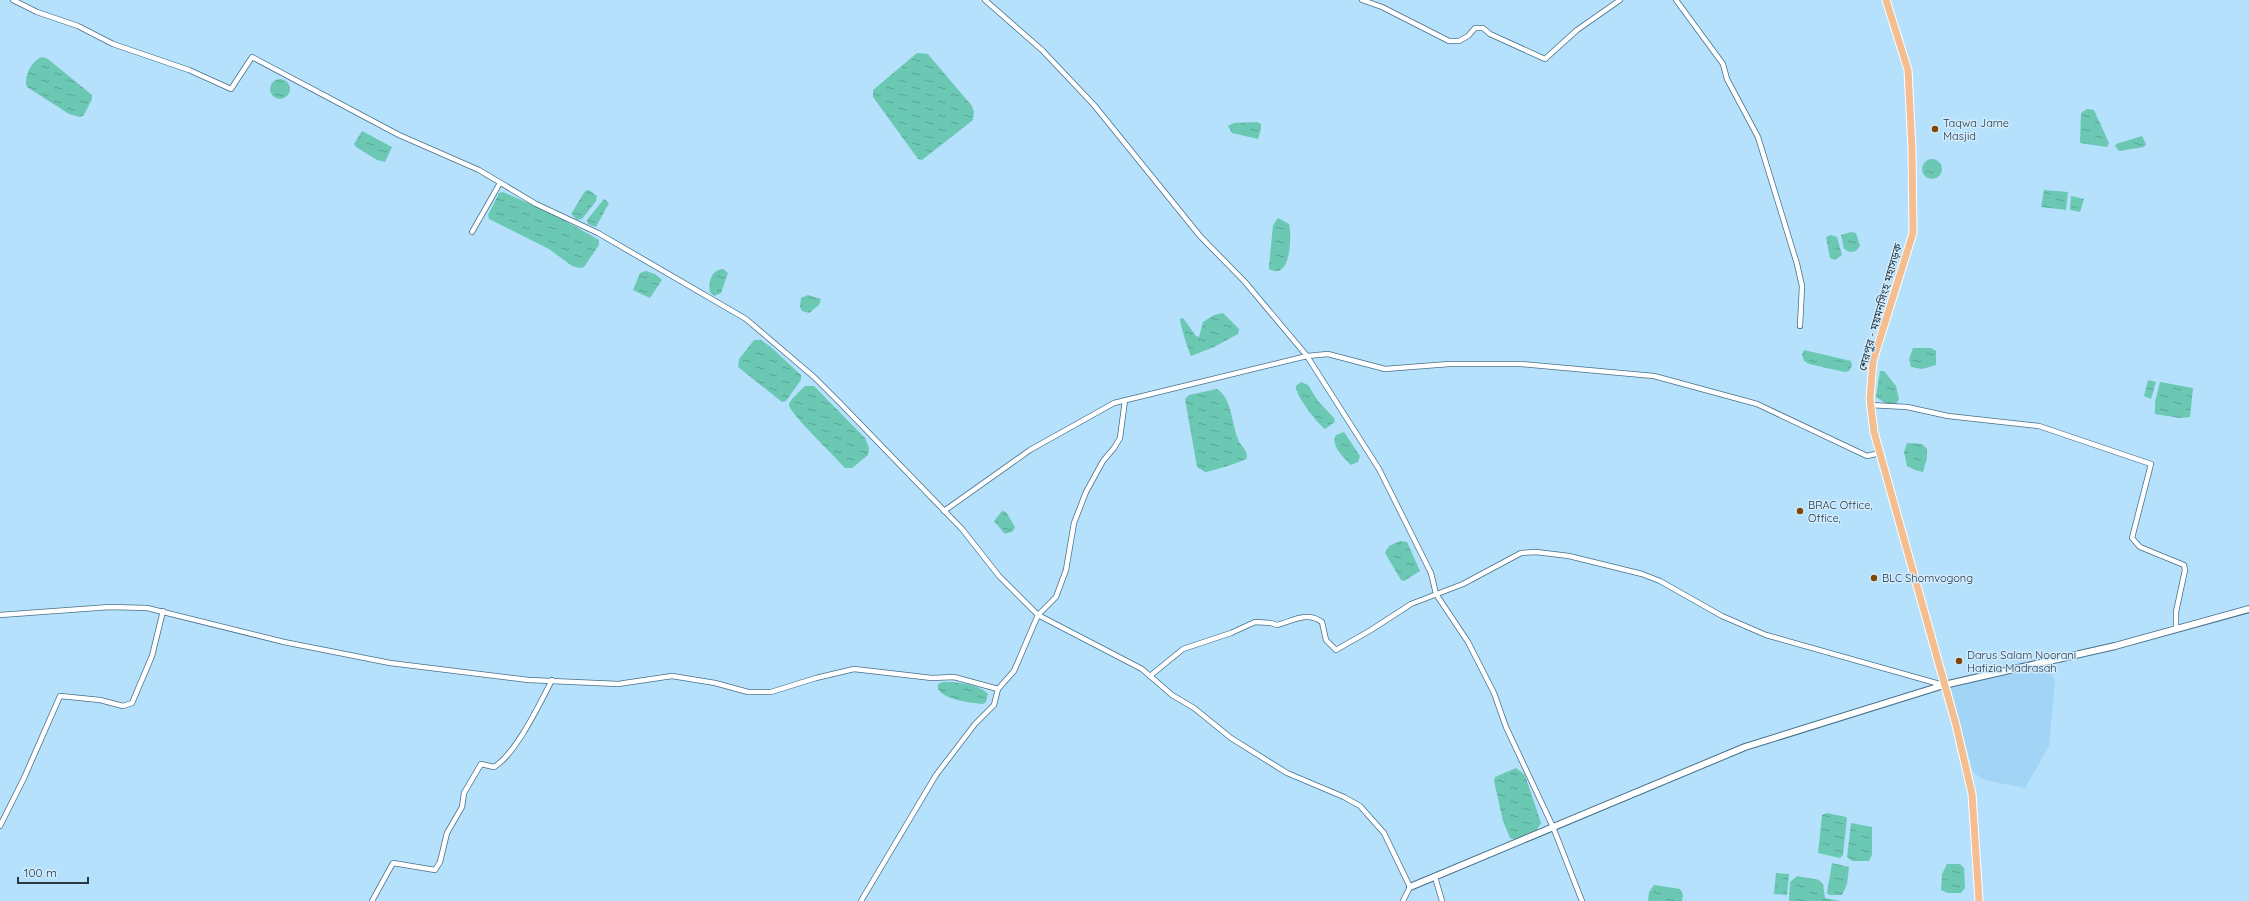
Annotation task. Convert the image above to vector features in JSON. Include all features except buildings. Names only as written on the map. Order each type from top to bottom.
[{"type":"main road","name":"শেরপুর - ময়মনসিংহ মহাসড়ক","points":[[1886,0],[1908,70],[1912,149],[1913,233],[1873,361],[1870,378],[1870,405],[1880,453],[1956,725],[1972,794],[1979,901]]},
{"type":"street","points":[[986,0],[1042,50],[1094,105],[1200,236],[1245,282],[1307,356],[1379,469],[1431,573],[1436,594],[1464,636],[1494,694],[1506,727],[1553,827],[1582,901]]},
{"type":"street","points":[[1362,0],[1382,7],[1445,40],[1459,41],[1468,36],[1475,28],[1483,28],[1490,34],[1545,59],[1577,30],[1620,0]]},
{"type":"street","points":[[1676,0],[1719,58],[1727,79],[1758,137],[1797,264],[1802,286],[1800,326]]},
{"type":"street","points":[[16,1],[37,12],[78,26],[113,44],[189,70],[231,89],[252,57],[399,135],[479,170],[536,204],[598,233],[746,319],[814,377],[962,529],[999,576],[1038,616],[1116,654],[1142,669],[1231,738],[1287,773],[1344,797],[1360,806],[1384,833],[1410,887]]},
{"type":"street","points":[[472,232],[500,183]]},
{"type":"street","points":[[944,511],[1030,450],[1114,403],[1307,356],[1328,354],[1385,369],[1449,364],[1521,364],[1654,376],[1757,404],[1867,456],[1880,453]]},
{"type":"street","points":[[861,901],[936,775],[975,724],[994,705],[998,689],[1014,671],[1038,616],[1056,597],[1066,570],[1074,523],[1092,478],[1120,438],[1125,400]]},
{"type":"street","points":[[1870,405],[1906,408],[1948,416],[2039,426],[2151,464],[2132,538],[2140,547],[2184,565],[2185,570],[2176,612],[2176,629]]},
{"type":"street","points":[[1150,676],[1183,649],[1231,633],[1255,622],[1277,625],[1302,617],[1315,617],[1322,622],[1326,640],[1336,650],[1372,630],[1411,604],[1463,584],[1522,553],[1536,552],[1568,556],[1642,574],[1660,581],[1722,616],[1766,635],[1944,685]]},
{"type":"street","points":[[0,615],[110,607],[147,608],[284,642],[390,663],[529,680],[618,684],[672,676],[715,683],[748,692],[771,692],[816,678],[854,669],[925,677],[954,677],[998,689]]},
{"type":"street","points":[[1403,901],[1410,887],[1745,747],[1944,685],[2115,646],[2249,609]]},
{"type":"street","points":[[0,826],[24,778],[60,696],[100,700],[123,706],[132,703],[152,656],[164,611]]},
{"type":"street","points":[[372,901],[393,863],[435,870],[440,862],[447,833],[462,807],[464,793],[481,764],[494,767],[502,762],[530,721],[552,680]]},
{"type":"street","points":[[1435,877],[1442,901]]},
{"type":"shaded area","points":[[2049,668],[2055,681],[2049,746],[2025,788],[1984,780],[1973,772],[1950,686],[2020,670]]},
{"type":"water","points":[[917,53],[928,54],[972,106],[974,112],[973,120],[922,160],[918,159],[873,97],[873,90]]},
{"type":"water","points":[[42,57],[48,59],[92,95],[92,99],[84,115],[80,117],[69,114],[27,87],[26,79],[29,69],[38,59]]},
{"type":"water","points":[[276,79],[284,79],[290,85],[290,93],[284,99],[276,99],[270,93],[270,85]]},
{"type":"water","points":[[2087,109],[2094,110],[2109,143],[2107,147],[2080,143],[2081,113]]},
{"type":"water","points":[[1257,122],[1261,124],[1258,139],[1232,133],[1228,126],[1234,123]]},
{"type":"water","points":[[362,131],[392,147],[385,162],[377,160],[356,147],[354,144]]},
{"type":"water","points":[[2142,136],[2146,144],[2144,147],[2119,151],[2115,146],[2116,144]]},
{"type":"water","points":[[1932,159],[1939,162],[1942,169],[1939,176],[1932,179],[1925,176],[1922,169],[1925,162]]},
{"type":"water","points":[[589,190],[597,196],[596,201],[582,219],[577,220],[571,214],[585,191]]},
{"type":"water","points":[[2044,190],[2068,192],[2066,210],[2041,207]]},
{"type":"water","points":[[503,192],[549,212],[599,240],[599,245],[584,267],[580,268],[572,266],[549,249],[489,219],[488,215],[499,193]]},
{"type":"water","points":[[2071,196],[2084,199],[2080,212],[2070,210]]},
{"type":"water","points":[[604,199],[609,203],[596,227],[588,224],[587,220]]},
{"type":"water","points":[[1278,218],[1289,224],[1290,246],[1286,263],[1282,269],[1276,271],[1269,269],[1269,266],[1273,225]]},
{"type":"water","points":[[1851,232],[1856,233],[1860,246],[1856,251],[1850,252],[1844,249],[1841,235]]},
{"type":"water","points":[[1831,235],[1837,237],[1842,255],[1835,260],[1830,258],[1826,237]]},
{"type":"water","points":[[723,269],[728,273],[721,293],[714,296],[710,292],[711,277],[719,270]]},
{"type":"water","points":[[646,271],[655,274],[662,280],[650,298],[633,290],[640,273]]},
{"type":"water","points":[[808,295],[821,299],[819,305],[809,313],[802,311],[800,307],[801,298]]},
{"type":"water","points":[[1223,313],[1239,329],[1238,334],[1214,347],[1191,356],[1180,319],[1183,318],[1196,336],[1199,337],[1203,322],[1214,315]]},
{"type":"water","points":[[754,340],[761,340],[772,348],[801,375],[801,380],[786,401],[782,402],[738,367],[739,359]]},
{"type":"water","points":[[1913,348],[1931,348],[1936,351],[1936,365],[1922,369],[1911,367],[1909,359]]},
{"type":"water","points":[[1804,350],[1851,361],[1852,366],[1849,371],[1845,372],[1809,364],[1804,361],[1802,354]]},
{"type":"water","points":[[1880,371],[1884,371],[1896,386],[1899,399],[1895,406],[1885,403],[1876,397]]},
{"type":"water","points":[[2148,380],[2156,382],[2151,399],[2144,396]]},
{"type":"water","points":[[1301,382],[1308,385],[1318,401],[1334,418],[1335,422],[1325,429],[1312,415],[1299,396],[1296,386]]},
{"type":"water","points":[[2160,382],[2193,388],[2190,417],[2180,418],[2155,414],[2155,402]]},
{"type":"water","points":[[805,386],[814,386],[865,438],[869,448],[868,455],[852,468],[845,468],[790,408],[790,402]]},
{"type":"water","points":[[1217,389],[1222,393],[1229,405],[1238,439],[1245,450],[1247,458],[1227,466],[1205,472],[1197,467],[1185,399],[1189,395]]},
{"type":"water","points":[[1344,432],[1360,456],[1358,462],[1351,465],[1336,447],[1335,443],[1336,435]]},
{"type":"water","points":[[1907,443],[1922,444],[1927,449],[1927,458],[1923,472],[1907,466],[1904,452]]},
{"type":"water","points":[[1002,511],[1006,512],[1015,527],[1014,530],[1009,533],[1004,533],[994,521]]},
{"type":"water","points":[[1400,541],[1407,542],[1420,571],[1404,581],[1401,580],[1385,553],[1389,546]]},
{"type":"water","points":[[943,682],[961,683],[979,688],[988,694],[986,702],[983,704],[971,703],[948,697],[938,689],[938,684]]},
{"type":"water","points":[[1516,768],[1525,775],[1541,823],[1536,831],[1515,840],[1510,838],[1503,821],[1494,781],[1495,777]]},
{"type":"water","points":[[1827,813],[1846,817],[1847,819],[1843,855],[1840,858],[1818,853],[1822,815]]},
{"type":"water","points":[[1851,823],[1872,827],[1872,855],[1869,861],[1852,861],[1847,857]]},
{"type":"water","points":[[1832,863],[1849,867],[1847,884],[1842,895],[1829,895],[1827,893]]},
{"type":"water","points":[[1947,864],[1960,864],[1964,868],[1965,888],[1961,893],[1948,893],[1941,890],[1942,874]]},
{"type":"water","points":[[1776,873],[1789,874],[1787,895],[1774,894]]},
{"type":"water","points":[[1797,876],[1819,880],[1823,884],[1825,898],[1840,901],[1789,901],[1790,882]]},
{"type":"water","points":[[1654,885],[1680,889],[1683,895],[1682,901],[1648,901],[1649,892]]},
{"type":"place","name":"Taqwa Jame Masjid","points":[[1935,129]]},
{"type":"place","name":"BRAC Office, Office,","points":[[1800,511]]},
{"type":"place","name":"BLC Shomvogong","points":[[1874,578]]},
{"type":"place","name":"Darus Salam Noorani Hafizia Madrasah","points":[[1959,661]]}]
